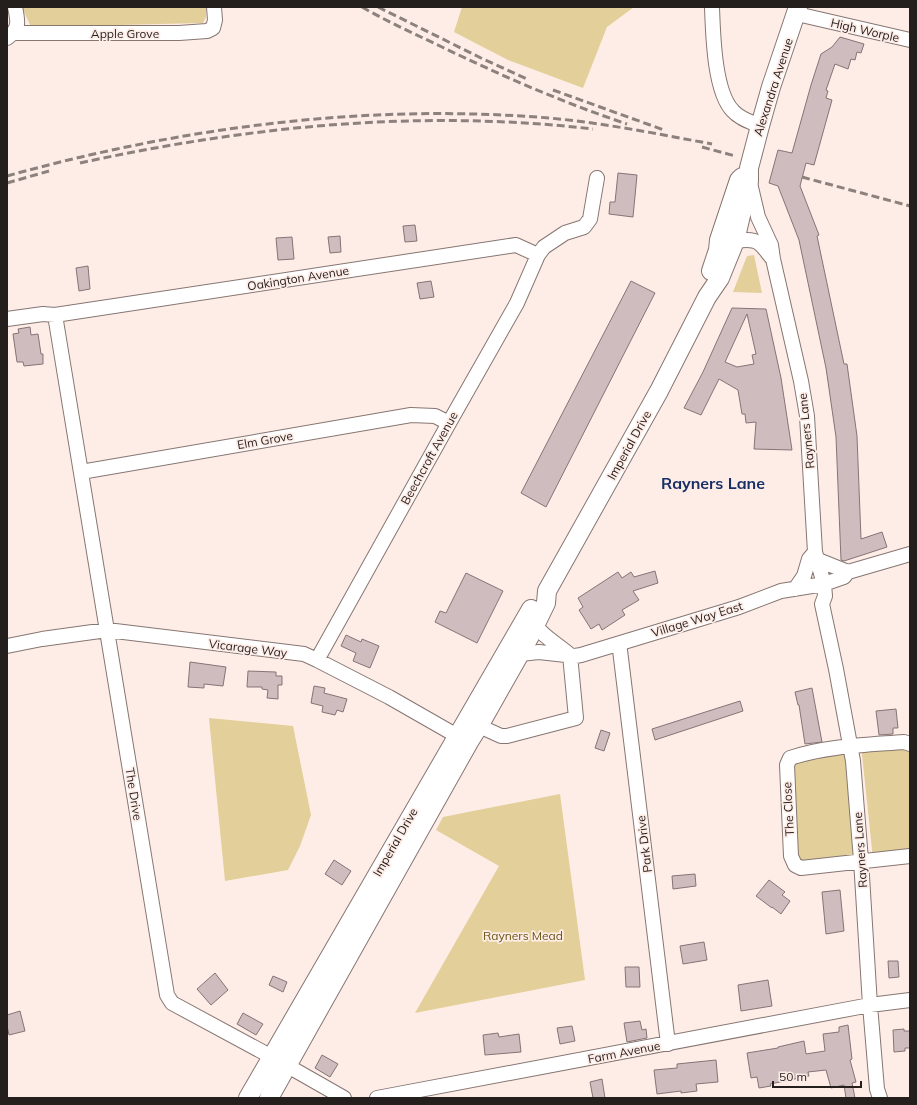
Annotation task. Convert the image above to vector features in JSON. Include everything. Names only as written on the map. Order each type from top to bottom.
[{"type":"main road","name":"Alexandra Avenue","points":[[735,241],[760,126],[771,87],[798,10]]},
{"type":"main road","name":"Alexandra Avenue","points":[[732,201],[739,180],[749,175]]},
{"type":"main road","name":"Imperial Drive","points":[[708,297],[710,275],[718,250],[719,240],[732,201]]},
{"type":"main road","name":"Imperial Drive","points":[[248,1098],[279,1061],[531,620],[546,603],[547,591],[655,398],[708,297],[720,278],[735,241]]},
{"type":"main road","name":"Imperial Drive","points":[[463,739],[480,726],[520,654],[531,620]]},
{"type":"main road","name":"Imperial Drive","points":[[269,1098],[279,1061]]},
{"type":"street","points":[[11,35],[17,24],[15,7]]},
{"type":"street","name":"Apple Grove","points":[[11,35],[179,33],[207,31],[213,28],[215,20],[214,7]]},
{"type":"street","points":[[712,7],[715,58],[726,102],[733,112],[760,126]]},
{"type":"street","name":"High Worple","points":[[798,10],[910,40]]},
{"type":"street","name":"Rayners Lane","points":[[749,175],[758,217],[771,245],[801,381],[806,416],[816,556],[824,584],[825,596],[822,604],[851,746],[861,860],[870,1005],[877,1089],[880,1098]]},
{"type":"street","points":[[538,254],[553,240],[564,233],[584,227],[590,219],[597,178]]},
{"type":"street","points":[[718,250],[725,244],[735,241]]},
{"type":"street","name":"Rayners Lane","points":[[735,241],[756,242],[763,246],[773,259]]},
{"type":"street","name":"Oakington Avenue","points":[[7,319],[43,314],[55,315],[516,245],[538,254]]},
{"type":"street","name":"Beechcroft Avenue","points":[[317,660],[517,303],[538,254]]},
{"type":"street","name":"The Drive","points":[[55,315],[167,995],[172,1003],[279,1061]]},
{"type":"street","name":"Elm Grove","points":[[81,472],[411,416],[434,416],[449,423]]},
{"type":"street","name":"Village Way East","points":[[520,654],[539,652],[581,655],[781,592],[824,584],[844,577],[848,572],[910,554]]},
{"type":"street","points":[[822,604],[800,588],[809,559],[816,556],[841,570],[848,572]]},
{"type":"street","points":[[480,726],[501,736],[506,736],[576,718],[570,655],[546,637],[531,620]]},
{"type":"street","name":"Vicarage Way","points":[[7,646],[42,639],[107,630],[304,654],[389,697],[463,739]]},
{"type":"street","name":"Park Drive","points":[[618,644],[627,703],[668,1044]]},
{"type":"street","name":"The Close","points":[[910,744],[904,742],[851,746],[802,754],[790,758],[787,765],[791,856],[795,865],[801,868],[861,860],[910,856]]},
{"type":"street","name":"Farm Avenue","points":[[377,1098],[870,1005],[910,1000]]},
{"type":"street","points":[[279,1061],[344,1098]]},
{"type":"green space","points":[[22,7],[206,7],[206,17],[203,23],[34,27],[30,25]]},
{"type":"green space","points":[[462,7],[634,7],[607,27],[583,88],[508,60],[454,32]]},
{"type":"green space","points":[[754,255],[762,293],[733,292],[747,256]]},
{"type":"green space","points":[[209,718],[293,726],[311,815],[300,846],[288,870],[225,881]]},
{"type":"green space","points":[[910,744],[910,856],[873,859],[861,745]]},
{"type":"green space","points":[[845,747],[856,861],[795,865],[790,758]]},
{"type":"green space","name":"Rayners Mead","points":[[560,794],[585,980],[415,1013],[499,866],[436,830],[443,817]]},
{"type":"building","points":[[840,37],[864,44],[861,53],[857,52],[855,60],[851,59],[848,69],[835,64],[826,90],[828,91],[826,98],[832,100],[814,165],[806,163],[800,186],[819,235],[817,236],[844,364],[847,364],[857,436],[861,539],[882,532],[887,547],[844,561],[841,560],[836,437],[826,368],[799,240],[778,186],[769,183],[778,150],[792,153],[821,54],[832,47]]},
{"type":"building","points":[[618,173],[637,175],[633,217],[609,214],[610,202],[615,202]]},
{"type":"building","points":[[415,225],[417,241],[405,242],[403,226]]},
{"type":"building","points":[[340,236],[341,252],[330,253],[328,237]]},
{"type":"building","points":[[292,237],[294,259],[278,260],[276,238]]},
{"type":"building","points":[[88,266],[90,289],[79,291],[76,268]]},
{"type":"building","points":[[431,281],[434,297],[420,299],[417,283]]},
{"type":"building","points":[[631,281],[655,293],[546,507],[521,493]]},
{"type":"building","points":[[732,308],[766,309],[781,378],[792,450],[754,449],[756,422],[746,423],[745,414],[742,414],[738,390],[719,379],[701,415],[684,408],[703,372]],"holes":[[[747,314],[756,354],[752,355],[754,364],[737,367],[725,362]]]},
{"type":"building","points":[[30,327],[31,335],[38,334],[41,354],[43,354],[43,364],[24,366],[23,362],[17,362],[13,334],[19,333],[18,329]]},
{"type":"building","points":[[655,571],[658,583],[633,591],[639,600],[622,610],[625,615],[602,630],[599,624],[591,629],[579,610],[583,607],[578,598],[618,572],[622,578],[631,572],[634,577]]},
{"type":"building","points":[[466,573],[503,591],[477,643],[435,622],[440,611],[446,613]]},
{"type":"building","points":[[346,635],[361,642],[362,639],[379,646],[370,668],[353,661],[356,653],[341,646]]},
{"type":"building","points":[[190,662],[226,667],[223,686],[204,684],[204,688],[188,687]]},
{"type":"building","points":[[248,671],[276,672],[276,676],[282,676],[282,685],[278,685],[278,699],[267,698],[268,690],[262,689],[262,687],[247,687]]},
{"type":"building","points":[[314,686],[325,688],[324,693],[347,699],[343,712],[337,710],[335,715],[322,712],[323,706],[311,703]]},
{"type":"building","points":[[812,688],[822,742],[805,744],[799,705],[795,692]]},
{"type":"building","points":[[740,701],[743,711],[655,740],[652,729]]},
{"type":"building","points":[[896,709],[898,728],[893,728],[893,734],[879,735],[876,711]]},
{"type":"building","points":[[601,730],[610,733],[604,751],[595,748]]},
{"type":"building","points":[[334,860],[351,871],[342,885],[325,874]]},
{"type":"building","points":[[695,874],[696,886],[673,889],[672,876]]},
{"type":"building","points":[[769,880],[785,892],[782,895],[790,901],[781,914],[756,896]]},
{"type":"building","points":[[840,890],[844,931],[826,934],[822,892]]},
{"type":"building","points":[[704,942],[707,960],[683,964],[680,946]]},
{"type":"building","points":[[888,961],[898,961],[899,977],[889,978]]},
{"type":"building","points":[[625,967],[639,967],[640,987],[626,987]]},
{"type":"building","points":[[215,973],[228,990],[211,1005],[197,989]]},
{"type":"building","points":[[273,976],[287,982],[283,992],[269,985]]},
{"type":"building","points":[[768,980],[772,1006],[741,1011],[738,985]]},
{"type":"building","points":[[20,1011],[25,1031],[9,1035],[7,1015]]},
{"type":"building","points":[[243,1013],[263,1024],[256,1035],[237,1024]]},
{"type":"building","points":[[640,1021],[642,1030],[646,1029],[647,1038],[627,1042],[624,1023]]},
{"type":"building","points":[[848,1025],[852,1059],[850,1060],[856,1082],[852,1083],[855,1098],[846,1098],[844,1085],[831,1088],[826,1070],[808,1072],[809,1076],[770,1084],[771,1086],[759,1088],[757,1077],[751,1078],[747,1053],[778,1048],[804,1041],[806,1054],[825,1051],[823,1034],[839,1032],[839,1027]]},
{"type":"building","points":[[572,1026],[575,1041],[560,1044],[557,1028]]},
{"type":"building","points":[[904,1029],[904,1031],[910,1031],[910,1048],[905,1048],[905,1051],[894,1052],[893,1030]]},
{"type":"building","points":[[498,1033],[499,1037],[519,1034],[521,1052],[485,1055],[483,1035]]},
{"type":"building","points":[[322,1055],[338,1064],[330,1077],[315,1068]]},
{"type":"building","points":[[716,1060],[718,1082],[696,1084],[697,1091],[657,1094],[654,1070],[677,1068],[677,1064]]},
{"type":"building","points":[[602,1079],[605,1098],[593,1098],[590,1082]]},
{"type":"railway","points":[[362,7],[402,28],[510,79],[627,124]]},
{"type":"railway","points":[[378,7],[527,79]]},
{"type":"railway","points":[[553,90],[664,130]]},
{"type":"railway","points":[[7,176],[140,144],[208,132],[276,123],[344,117],[412,114],[481,114],[549,118],[611,126],[712,144]]},
{"type":"railway","points":[[80,163],[208,139],[335,125],[399,121],[464,121],[528,123],[593,129]]},
{"type":"railway","points":[[702,147],[735,156]]},
{"type":"railway","points":[[7,183],[49,171]]},
{"type":"railway","points":[[802,177],[910,206]]},
{"type":"district","name":"Rayners Lane","points":[[713,483]]}]
